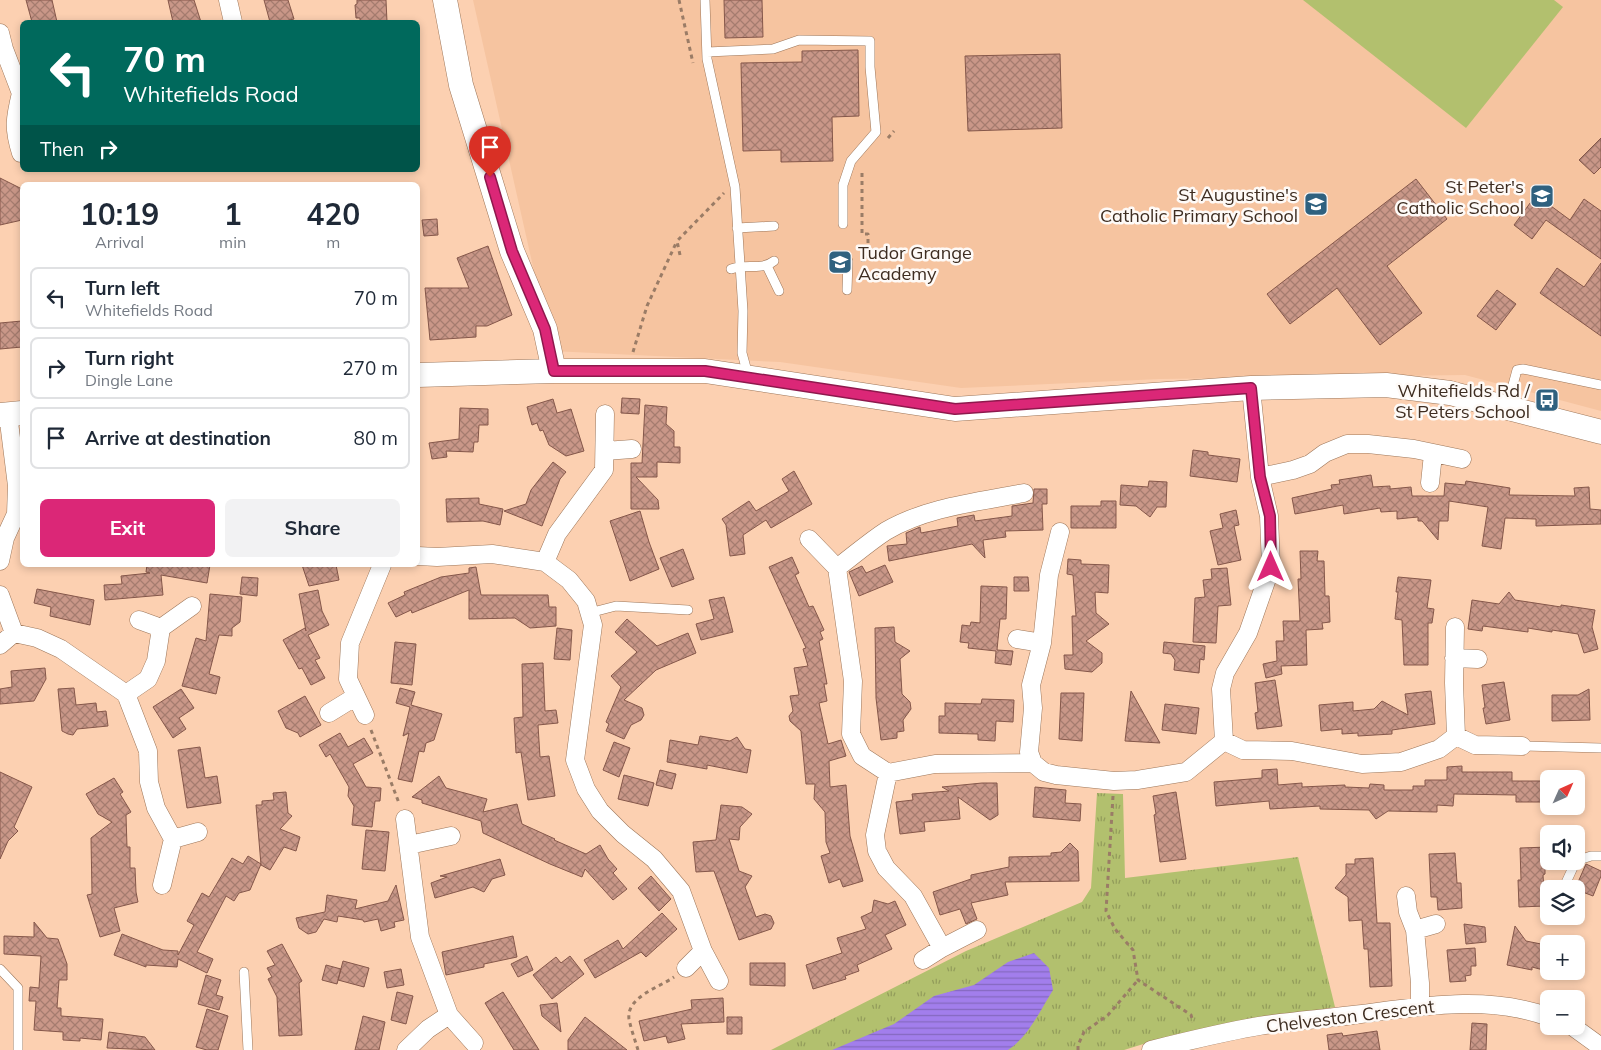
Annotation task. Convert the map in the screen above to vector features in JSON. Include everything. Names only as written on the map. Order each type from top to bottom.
[{"type":"street","points":[[228,0],[233,20]]},
{"type":"street","points":[[445,0],[461,85],[512,251],[545,329],[554,371]]},
{"type":"street","points":[[0,34],[20,89]]},
{"type":"street","points":[[20,100],[16,112],[15,134],[20,150]]},
{"type":"street","points":[[420,375],[554,371],[705,371],[955,409],[1251,388],[1386,385],[1450,393],[1601,432]]},
{"type":"street","points":[[1224,741],[1221,689],[1225,672],[1248,632],[1271,567],[1270,516],[1260,477],[1251,388]]},
{"type":"street","points":[[0,561],[5,538],[16,514],[17,486],[10,414]]},
{"type":"street","points":[[545,562],[557,534],[604,470],[604,414]]},
{"type":"street","points":[[1260,477],[1293,470],[1310,464],[1325,453],[1346,444],[1414,449],[1462,459]]},
{"type":"street","points":[[605,452],[632,449]]},
{"type":"street","points":[[1430,483],[1433,454]]},
{"type":"street","points":[[837,568],[886,532],[904,522],[943,508],[1024,493]]},
{"type":"street","points":[[1060,532],[1049,575],[1042,643],[1031,685],[1033,708],[1029,752],[1033,763],[1044,772],[1056,775],[1114,781],[1137,780],[1186,772],[1224,741]]},
{"type":"street","points":[[808,539],[837,568],[853,680],[850,734],[862,756],[888,773],[935,764],[1033,763]]},
{"type":"street","points":[[420,556],[492,554],[545,562],[569,580],[586,602],[593,625],[575,760],[586,789],[600,812],[654,859],[681,891],[703,951],[719,981]]},
{"type":"street","points":[[365,715],[348,679],[350,643],[381,567]]},
{"type":"street","points":[[0,595],[14,633]]},
{"type":"street","points":[[126,694],[148,679],[156,661],[161,628],[192,606]]},
{"type":"street","points":[[139,620],[161,628]]},
{"type":"street","points":[[1455,627],[1456,736]]},
{"type":"street","points":[[0,645],[14,633]]},
{"type":"street","points":[[14,633],[37,638],[61,649],[126,694],[148,751],[149,782],[156,808],[173,839],[162,884]]},
{"type":"street","points":[[1017,639],[1042,643]]},
{"type":"street","points":[[1454,658],[1478,659]]},
{"type":"street","points":[[328,713],[355,696]]},
{"type":"street","points":[[1224,741],[1243,750],[1292,751],[1362,764],[1401,762],[1439,749],[1456,736]]},
{"type":"street","points":[[1456,736],[1476,744],[1522,746]]},
{"type":"street","points":[[888,773],[875,835],[878,851],[886,868],[913,896],[942,948]]},
{"type":"street","points":[[405,819],[411,879],[420,937],[449,1015],[478,1047]]},
{"type":"street","points":[[173,839],[198,832]]},
{"type":"street","points":[[408,844],[451,836]]},
{"type":"street","points":[[1406,896],[1408,912],[1415,930],[1420,983],[1420,1006]]},
{"type":"street","points":[[1415,930],[1436,924]]},
{"type":"street","points":[[923,960],[977,930]]},
{"type":"street","points":[[686,968],[703,951]]},
{"type":"street","name":"Chelveston Crescent","points":[[1151,1050],[1259,1026],[1420,1006],[1464,1003],[1510,1006],[1540,1014]]},
{"type":"street","points":[[406,1050],[428,1029],[449,1015]]},
{"type":"street","points":[[1585,1035],[1601,1046]]},
{"type":"lane","points":[[705,0],[707,52],[735,188],[737,228],[735,268],[743,311],[742,353],[749,377]]},
{"type":"lane","points":[[707,52],[773,50],[799,40],[870,41],[870,67],[876,132],[851,161],[843,184],[843,224]]},
{"type":"lane","points":[[737,228],[774,226]]},
{"type":"lane","points":[[847,290],[848,261]]},
{"type":"lane","points":[[735,268],[770,264],[779,290]]},
{"type":"lane","points":[[1507,407],[1517,370],[1523,368],[1601,385]]},
{"type":"lane","points":[[589,613],[616,606],[688,610]]},
{"type":"lane","points":[[1522,746],[1601,748]]},
{"type":"lane","points":[[1585,858],[1601,856]]},
{"type":"lane","points":[[0,970],[18,988],[18,1050]]},
{"type":"lane","points":[[244,972],[248,1050]]},
{"type":"path","points":[[881,145],[894,131]]},
{"type":"path","points":[[848,261],[868,260],[868,234],[862,234],[862,167]]},
{"type":"path","points":[[627,371],[646,306],[677,241],[722,194],[735,188]]},
{"type":"path","points":[[677,241],[680,255]]},
{"type":"path","points":[[365,715],[405,819]]},
{"type":"path","points":[[1114,781],[1106,911],[1115,929],[1133,950],[1138,980],[1191,1015],[1199,1038]]},
{"type":"path","points":[[638,1050],[629,1016],[633,1003],[646,992],[669,981],[686,968]]},
{"type":"path","points":[[1078,1050],[1078,1045],[1084,1032],[1108,1015],[1138,980]]},
{"type":"shaded area","points":[[473,0],[1601,0],[1601,411],[1465,375],[1160,379],[961,388],[780,362],[552,351]]},
{"type":"shaded area","points":[[1034,953],[1049,968],[1053,990],[1028,1031],[1008,1050],[832,1050],[894,1024],[934,996],[974,985],[1008,962]]},
{"type":"green space","points":[[1303,0],[1554,0],[1563,7],[1466,128]]},
{"type":"green space","points":[[1097,793],[1123,794],[1125,878],[1298,857],[1335,1007],[1166,1037],[1124,1050],[771,1050],[966,951],[1082,902],[1091,888]]},
{"type":"building","points":[[26,0],[52,0],[57,20],[31,20]]},
{"type":"building","points":[[168,0],[194,0],[200,20],[173,20]]},
{"type":"building","points":[[264,0],[288,0],[294,19],[269,20]]},
{"type":"building","points":[[357,0],[386,0],[387,20],[360,20],[360,18],[356,18],[355,5]]},
{"type":"building","points":[[724,0],[762,0],[763,37],[725,38]]},
{"type":"building","points":[[858,50],[859,116],[832,117],[833,161],[781,162],[781,150],[743,151],[741,63],[802,62],[802,51]]},
{"type":"building","points":[[1060,54],[1062,128],[968,131],[965,56]]},
{"type":"building","points":[[1601,138],[1601,167],[1594,174],[1579,160]]},
{"type":"building","points":[[0,178],[20,188],[20,220],[0,225]]},
{"type":"building","points":[[1416,179],[1447,219],[1387,266],[1422,313],[1380,345],[1337,288],[1290,324],[1267,294]]},
{"type":"building","points":[[1536,195],[1570,220],[1584,199],[1601,211],[1601,259],[1546,220],[1532,239],[1514,225]]},
{"type":"building","points":[[437,219],[438,235],[424,236],[422,220]]},
{"type":"building","points":[[488,246],[512,315],[487,326],[476,326],[476,337],[430,340],[425,288],[469,288],[457,258]]},
{"type":"building","points":[[1601,263],[1601,336],[1540,293],[1557,268],[1584,287]]},
{"type":"building","points":[[1497,290],[1516,304],[1496,330],[1477,316]]},
{"type":"building","points":[[20,321],[20,347],[0,349],[0,323]]},
{"type":"building","points":[[622,398],[640,399],[639,414],[621,413]]},
{"type":"building","points":[[553,399],[557,413],[571,409],[584,451],[566,456],[549,445],[543,430],[540,431],[537,423],[532,425],[527,407]]},
{"type":"building","points":[[645,405],[667,407],[666,424],[674,431],[674,447],[680,447],[680,463],[657,462],[657,477],[636,477],[658,500],[659,509],[631,509],[631,463],[642,463]]},
{"type":"building","points":[[460,408],[488,409],[488,425],[479,425],[478,442],[474,442],[473,452],[446,451],[447,457],[432,459],[429,443],[459,439]]},
{"type":"building","points":[[1193,450],[1208,452],[1208,455],[1240,459],[1237,482],[1190,476]]},
{"type":"building","points":[[553,462],[566,472],[560,479],[542,526],[504,511],[526,504],[531,490]]},
{"type":"building","points":[[794,471],[812,504],[771,528],[766,520],[743,535],[745,554],[730,556],[726,525],[722,519],[749,501],[756,511],[789,491],[782,479]]},
{"type":"building","points":[[1371,475],[1373,487],[1390,486],[1390,489],[1411,487],[1412,496],[1444,496],[1445,483],[1465,485],[1466,481],[1510,488],[1509,495],[1575,496],[1574,488],[1589,487],[1590,509],[1601,510],[1601,524],[1536,526],[1536,519],[1505,518],[1501,549],[1482,546],[1488,507],[1449,501],[1448,521],[1439,521],[1438,540],[1422,521],[1418,521],[1418,517],[1397,519],[1397,511],[1381,512],[1380,508],[1344,514],[1343,505],[1295,514],[1292,498],[1332,489],[1331,485],[1340,484],[1339,480]]},
{"type":"building","points":[[1149,481],[1167,482],[1166,507],[1157,507],[1150,517],[1136,506],[1120,505],[1121,485],[1148,487]]},
{"type":"building","points":[[1034,489],[1047,489],[1047,504],[1042,504],[1043,530],[1005,531],[1006,537],[983,540],[985,558],[972,544],[889,561],[887,546],[907,544],[906,533],[920,527],[921,533],[958,526],[957,518],[974,515],[975,521],[1012,516],[1012,506],[1033,503]]},
{"type":"building","points":[[479,498],[479,504],[503,509],[500,525],[483,521],[447,522],[446,499]]},
{"type":"building","points":[[1101,501],[1116,501],[1116,528],[1071,528],[1071,506],[1101,506]]},
{"type":"building","points":[[1236,510],[1239,525],[1234,526],[1241,560],[1218,565],[1210,531],[1223,528],[1220,514]]},
{"type":"building","points":[[640,511],[659,569],[630,581],[610,521]]},
{"type":"building","points":[[683,549],[694,579],[672,587],[660,558]]},
{"type":"building","points":[[1300,551],[1318,551],[1317,561],[1324,561],[1325,596],[1329,596],[1330,622],[1322,623],[1323,629],[1306,630],[1307,665],[1281,666],[1282,674],[1266,678],[1263,664],[1277,661],[1276,641],[1284,641],[1283,621],[1300,621],[1298,579],[1301,579]]},
{"type":"building","points":[[792,557],[799,573],[795,575],[809,607],[813,606],[824,630],[820,632],[823,639],[819,641],[827,684],[824,684],[827,701],[819,703],[828,744],[841,740],[846,756],[829,761],[830,787],[846,785],[850,836],[863,881],[843,887],[840,879],[829,883],[821,856],[830,853],[826,842],[825,812],[814,799],[815,784],[806,784],[801,731],[790,721],[789,716],[793,711],[790,696],[799,695],[794,668],[808,666],[803,649],[806,648],[769,567]]},
{"type":"building","points":[[1068,559],[1081,560],[1081,564],[1109,565],[1108,593],[1095,592],[1096,613],[1109,624],[1086,641],[1102,653],[1102,663],[1092,672],[1065,669],[1064,655],[1073,655],[1072,616],[1076,616],[1073,575],[1067,574]]},
{"type":"building","points":[[885,565],[893,582],[859,596],[849,572],[862,566],[866,573]]},
{"type":"building","points":[[147,567],[210,567],[207,583],[161,575],[163,595],[105,600],[104,585],[122,584],[121,576],[150,573],[146,572]]},
{"type":"building","points":[[303,567],[336,567],[339,580],[309,586]]},
{"type":"building","points":[[476,567],[481,595],[548,595],[549,607],[556,607],[556,626],[530,628],[515,618],[469,619],[469,590],[412,613],[411,610],[396,617],[388,603],[405,595],[404,592],[441,577],[469,573],[469,568]]},
{"type":"building","points":[[1227,568],[1231,605],[1218,606],[1216,643],[1193,642],[1195,598],[1205,597],[1203,580],[1212,579],[1211,569]]},
{"type":"building","points":[[242,577],[258,578],[257,596],[240,594]]},
{"type":"building","points":[[1014,577],[1028,577],[1029,591],[1014,591]]},
{"type":"building","points":[[1398,577],[1431,580],[1427,608],[1434,609],[1432,623],[1428,623],[1428,665],[1404,665],[1402,620],[1395,619]]},
{"type":"building","points":[[981,586],[1007,587],[1006,619],[1000,619],[997,650],[1013,651],[1011,665],[995,663],[996,651],[968,648],[969,643],[960,642],[962,625],[970,626],[971,622],[980,623]]},
{"type":"building","points":[[37,589],[94,600],[90,625],[50,616],[51,607],[34,603]]},
{"type":"building","points":[[318,590],[322,611],[329,625],[308,635],[320,658],[315,660],[325,678],[311,685],[302,668],[299,669],[283,640],[305,628],[306,631],[299,594]]},
{"type":"building","points":[[1509,592],[1515,600],[1595,610],[1592,627],[1598,649],[1584,653],[1578,634],[1552,630],[1552,632],[1528,628],[1528,632],[1483,626],[1482,631],[1468,629],[1472,600],[1499,604]]},
{"type":"building","points":[[210,594],[242,597],[240,622],[232,628],[232,636],[219,635],[209,674],[220,677],[216,694],[182,686],[196,638],[206,641]]},
{"type":"building","points":[[724,597],[733,632],[701,640],[696,624],[714,619],[709,600]]},
{"type":"building","points":[[627,619],[657,646],[688,633],[696,653],[656,670],[624,700],[642,708],[644,715],[641,720],[631,725],[624,739],[606,731],[609,724],[606,722],[621,687],[611,676],[637,652],[615,632]]},
{"type":"building","points":[[894,627],[895,642],[910,651],[900,659],[902,694],[910,702],[911,709],[903,720],[904,731],[897,732],[897,738],[881,740],[876,698],[875,628]]},
{"type":"building","points":[[557,628],[572,630],[570,660],[554,659]]},
{"type":"building","points":[[395,642],[416,644],[412,685],[391,683]]},
{"type":"building","points":[[1164,642],[1205,646],[1204,660],[1200,659],[1199,673],[1174,670],[1175,660],[1171,654],[1163,653]]},
{"type":"building","points":[[543,663],[545,711],[556,710],[558,723],[538,725],[540,757],[549,756],[555,796],[528,800],[521,752],[516,753],[514,718],[523,717],[522,664]]},
{"type":"building","points":[[45,668],[46,679],[34,701],[0,704],[0,689],[12,687],[11,671]]},
{"type":"building","points":[[1275,680],[1282,726],[1257,729],[1255,713],[1258,712],[1255,683]]},
{"type":"building","points":[[1504,682],[1510,720],[1486,724],[1482,685]]},
{"type":"building","points":[[74,688],[76,705],[96,703],[97,712],[106,711],[108,726],[77,729],[73,735],[62,731],[58,689]]},
{"type":"building","points":[[400,688],[415,692],[411,705],[442,714],[434,740],[426,743],[424,752],[419,751],[412,782],[398,779],[409,733],[403,736],[410,707],[396,703]]},
{"type":"building","points":[[181,689],[194,708],[179,718],[186,729],[173,738],[153,707]]},
{"type":"building","points":[[1589,689],[1590,720],[1552,721],[1552,695],[1578,695]]},
{"type":"building","points":[[1131,691],[1160,743],[1125,741]]},
{"type":"building","points":[[1431,691],[1435,724],[1392,730],[1392,734],[1358,736],[1358,733],[1342,734],[1342,729],[1321,731],[1319,705],[1353,702],[1353,711],[1374,709],[1382,701],[1408,715],[1405,694]]},
{"type":"building","points":[[1061,693],[1084,693],[1082,741],[1059,739]]},
{"type":"building","points":[[305,696],[321,725],[300,737],[298,733],[286,728],[278,711]]},
{"type":"building","points":[[982,699],[1014,700],[1013,722],[996,721],[995,741],[978,740],[978,734],[939,733],[939,716],[945,716],[945,703],[981,704]]},
{"type":"building","points":[[1165,704],[1199,708],[1196,734],[1162,730]]},
{"type":"building","points":[[340,733],[348,747],[364,738],[373,753],[353,764],[366,787],[381,788],[380,801],[375,801],[372,827],[352,825],[354,806],[348,796],[349,787],[330,754],[326,757],[319,745]]},
{"type":"building","points":[[700,736],[730,741],[737,737],[745,749],[751,750],[747,773],[707,765],[707,769],[667,762],[670,740],[698,745]]},
{"type":"building","points":[[614,742],[630,748],[619,777],[603,770]]},
{"type":"building","points":[[200,747],[205,778],[217,776],[221,803],[187,808],[178,750]]},
{"type":"building","points":[[1462,766],[1462,772],[1512,772],[1512,781],[1540,781],[1540,802],[1516,802],[1516,795],[1454,794],[1453,806],[1437,805],[1437,812],[1388,811],[1376,819],[1369,810],[1320,809],[1320,806],[1270,809],[1269,801],[1216,806],[1214,782],[1262,778],[1262,770],[1277,769],[1278,785],[1302,783],[1302,787],[1345,785],[1345,787],[1369,788],[1370,784],[1384,785],[1384,790],[1413,790],[1413,786],[1425,786],[1425,780],[1447,780],[1447,767]]},
{"type":"building","points":[[660,770],[676,774],[672,789],[656,785]]},
{"type":"building","points":[[0,772],[32,787],[14,827],[18,831],[8,841],[0,859]]},
{"type":"building","points":[[624,775],[654,783],[648,806],[618,799]]},
{"type":"building","points":[[439,776],[446,788],[487,799],[483,812],[517,804],[522,824],[554,840],[586,854],[600,845],[608,859],[617,869],[613,873],[627,889],[613,900],[585,869],[582,877],[550,864],[483,833],[481,821],[422,803],[422,800],[412,797]]},
{"type":"building","points":[[114,778],[123,792],[120,794],[131,812],[126,815],[127,847],[130,847],[130,868],[135,868],[138,902],[114,908],[120,931],[100,937],[87,895],[92,894],[91,838],[112,822],[98,814],[86,794]]},
{"type":"building","points":[[997,783],[998,815],[990,820],[958,797],[960,819],[924,822],[925,831],[900,834],[896,802],[913,800],[912,794],[949,791],[942,787]]},
{"type":"building","points":[[1035,787],[1066,790],[1065,803],[1081,804],[1080,821],[1033,817]]},
{"type":"building","points":[[286,792],[288,813],[292,816],[280,829],[300,837],[296,851],[284,847],[270,870],[261,865],[256,805],[262,805],[262,801],[274,800],[273,793]]},
{"type":"building","points":[[1176,792],[1186,859],[1160,862],[1153,796]]},
{"type":"building","points":[[721,805],[742,807],[752,814],[740,827],[739,840],[729,839],[739,871],[752,876],[745,887],[756,917],[765,914],[771,916],[774,923],[771,929],[739,940],[714,871],[696,872],[693,842],[716,840]]},
{"type":"building","points":[[366,830],[389,832],[385,871],[362,869]]},
{"type":"building","points":[[1070,843],[1078,851],[1079,881],[1005,882],[1008,895],[971,903],[977,919],[966,924],[960,909],[940,915],[933,892],[971,879],[971,875],[1009,867],[1009,857],[1051,856],[1051,853],[1061,852]]},
{"type":"building","points":[[1540,847],[1540,870],[1545,870],[1545,874],[1543,875],[1543,880],[1540,880],[1540,906],[1519,907],[1518,880],[1521,880],[1520,848]]},
{"type":"building","points":[[1455,853],[1457,883],[1461,883],[1462,908],[1438,910],[1437,897],[1431,897],[1429,854]]},
{"type":"building","points":[[248,856],[261,864],[250,890],[239,893],[234,901],[226,896],[197,952],[213,959],[207,973],[178,959],[177,967],[146,965],[146,967],[114,955],[122,934],[163,950],[178,951],[178,955],[194,925],[187,921],[202,893],[209,897],[232,858],[243,864]]},
{"type":"building","points":[[1373,858],[1377,923],[1390,923],[1392,986],[1370,987],[1368,949],[1364,949],[1362,920],[1349,921],[1348,897],[1335,888],[1346,875],[1346,864],[1355,864],[1355,859]]},
{"type":"building","points":[[500,859],[505,875],[492,879],[484,892],[473,887],[435,898],[431,883],[447,877],[440,876]]},
{"type":"building","points":[[1586,864],[1601,871],[1601,876],[1593,896],[1585,893],[1585,880],[1579,880],[1585,870]]},
{"type":"building","points":[[651,876],[671,899],[659,911],[638,888]]},
{"type":"building","points":[[396,885],[404,920],[394,922],[395,927],[381,931],[378,919],[364,922],[363,920],[338,916],[337,922],[324,919],[316,932],[308,934],[299,928],[296,918],[325,912],[327,895],[357,900],[355,909],[388,901]]},
{"type":"building","points":[[874,900],[888,904],[895,901],[906,925],[885,935],[892,949],[857,965],[859,971],[845,976],[846,979],[813,989],[806,965],[842,953],[837,938],[866,929],[861,917],[872,912]]},
{"type":"building","points":[[662,913],[677,929],[646,957],[641,952],[595,978],[584,960],[618,940],[623,949]]},
{"type":"building","points":[[34,922],[47,938],[58,939],[67,964],[67,980],[59,980],[57,1008],[61,1008],[61,1016],[103,1019],[101,1040],[80,1038],[80,1041],[63,1040],[63,1032],[34,1030],[36,1001],[29,1001],[30,987],[39,988],[41,956],[4,954],[4,936],[34,937]]},
{"type":"building","points":[[1464,924],[1485,927],[1486,942],[1466,944]]},
{"type":"building","points":[[1515,926],[1526,941],[1540,944],[1540,969],[1532,967],[1532,970],[1507,965]]},
{"type":"building","points":[[513,936],[517,957],[484,964],[484,967],[446,975],[442,952]]},
{"type":"building","points":[[282,944],[302,981],[299,983],[302,1035],[279,1036],[277,997],[268,979],[272,977],[267,968],[275,965],[267,951]]},
{"type":"building","points":[[1475,948],[1476,966],[1471,966],[1471,975],[1465,976],[1466,981],[1450,982],[1447,950]]},
{"type":"building","points":[[527,956],[533,970],[518,977],[511,964]]},
{"type":"building","points":[[570,956],[584,974],[552,999],[533,975],[556,957],[561,963]]},
{"type":"building","points":[[343,961],[369,968],[364,987],[338,980]]},
{"type":"building","points":[[750,963],[785,963],[785,986],[750,985]]},
{"type":"building","points":[[326,965],[341,969],[337,984],[322,980]]},
{"type":"building","points":[[401,969],[404,985],[387,988],[384,972]]},
{"type":"building","points":[[206,975],[221,980],[216,995],[223,997],[219,1010],[198,1004]]},
{"type":"building","points":[[397,992],[413,996],[406,1024],[391,1020]]},
{"type":"building","points":[[503,992],[539,1050],[514,1050],[485,1003]]},
{"type":"building","points":[[723,998],[724,1022],[681,1024],[685,1039],[668,1043],[666,1036],[644,1041],[639,1021],[692,1009],[691,1000]]},
{"type":"building","points":[[557,1003],[561,1032],[542,1016],[540,1005]]},
{"type":"building","points":[[207,1009],[228,1016],[218,1050],[196,1047]]},
{"type":"building","points":[[363,1016],[385,1022],[379,1050],[355,1050]]},
{"type":"building","points":[[585,1017],[627,1050],[568,1050],[568,1040]]},
{"type":"building","points":[[727,1017],[742,1017],[742,1034],[727,1034]]},
{"type":"building","points":[[1472,1023],[1487,1024],[1486,1050],[1470,1050]]},
{"type":"building","points":[[1377,1031],[1380,1050],[1329,1050],[1327,1035],[1342,1033],[1343,1036]]},
{"type":"building","points":[[109,1032],[145,1037],[155,1050],[107,1048]]},
{"type":"place","name":"St Peter's Catholic School","points":[[1542,196]]},
{"type":"place","name":"St Augustine's Catholic Primary School","points":[[1316,204]]},
{"type":"place","name":"Tudor Grange Academy","points":[[840,262]]},
{"type":"place","name":"Whitefields Rd / St Peters School","points":[[1547,400]]},
{"type":"route","points":[[490,177],[512,251],[545,329],[554,371],[705,371],[955,409],[1251,388],[1260,477],[1270,516],[1271,567]]}]
